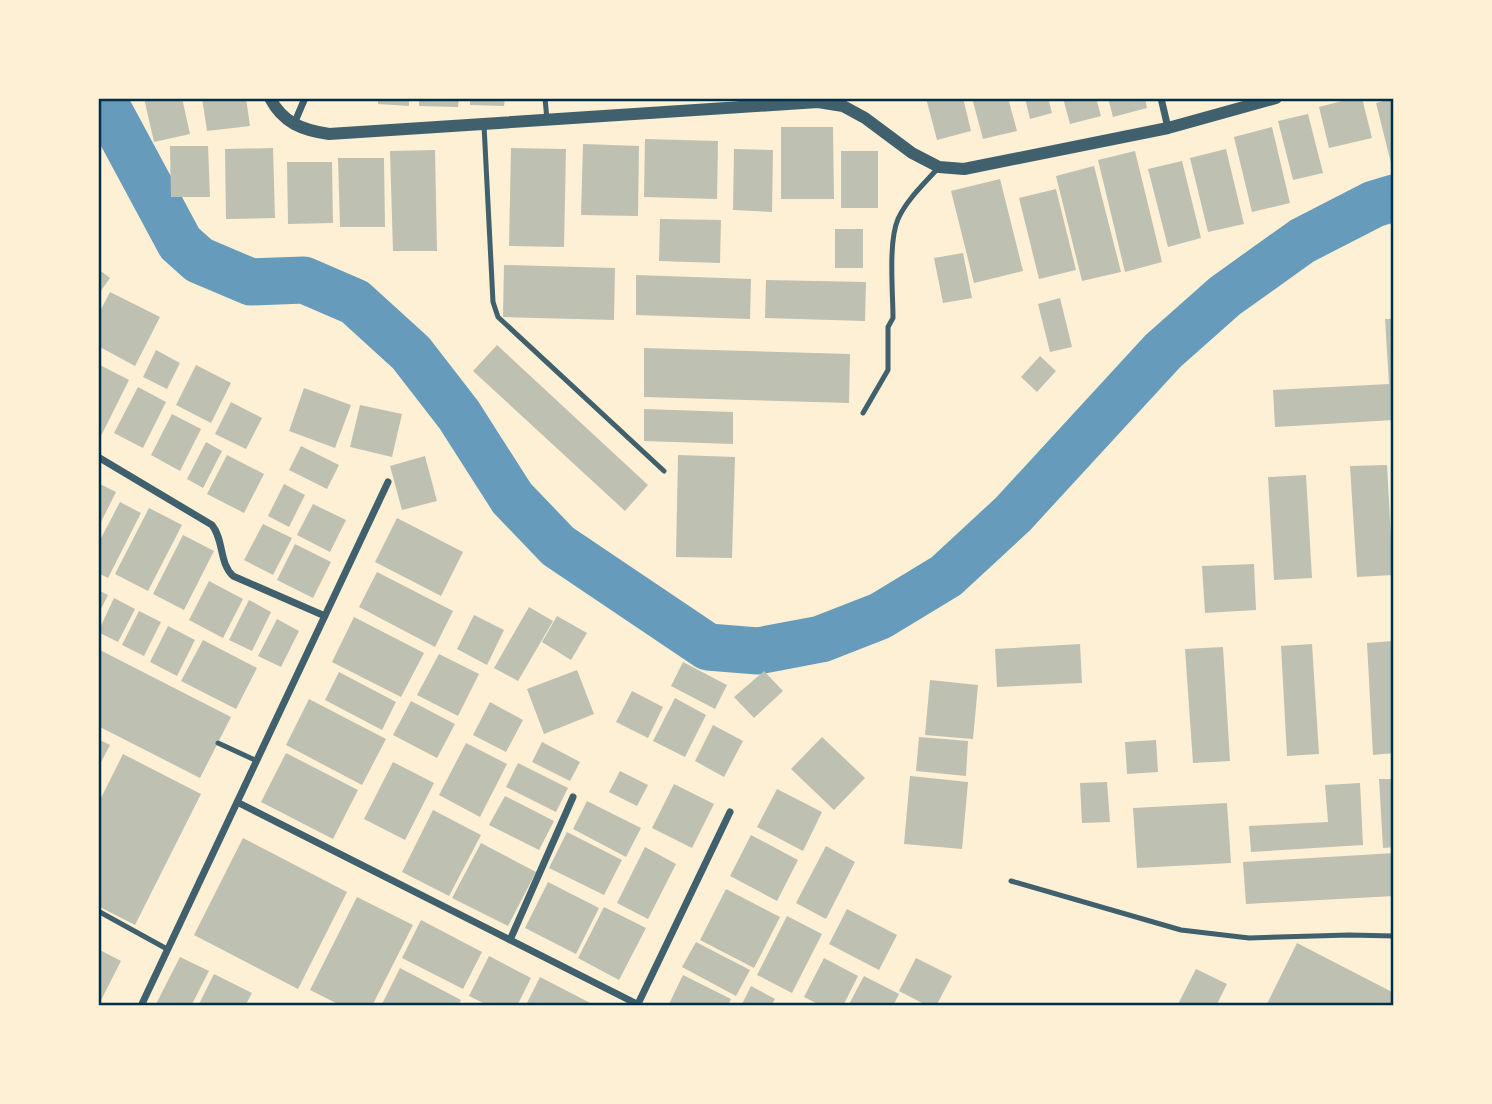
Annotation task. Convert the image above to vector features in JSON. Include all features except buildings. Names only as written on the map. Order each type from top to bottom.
[{"type":"street","points":[[270,98],[293,125],[308,131],[329,134],[818,102],[843,106],[886,132],[912,153],[939,167],[964,169],[1168,128],[1276,98]]},
{"type":"street","points":[[293,125],[305,98]]},
{"type":"street","points":[[1161,98],[1168,128]]},
{"type":"street","points":[[98,457],[212,525],[220,538],[227,571],[233,576],[325,616]]},
{"type":"street","points":[[141,1006],[388,482]]},
{"type":"street","points":[[510,940],[573,797]]},
{"type":"street","points":[[237,802],[639,1005],[730,812]]},
{"type":"lane","points":[[545,98],[547,120]]},
{"type":"lane","points":[[484,125],[493,302],[498,317],[664,471]]},
{"type":"lane","points":[[863,413],[888,370],[888,327],[893,318],[894,236],[898,219],[908,202],[939,167]]},
{"type":"lane","points":[[218,743],[257,761]]},
{"type":"lane","points":[[1011,881],[1181,930],[1249,938],[1349,934],[1394,936]]},
{"type":"lane","points":[[98,911],[167,949]]},
{"type":"waterway","points":[[102,98],[180,243],[199,260],[251,282],[304,280],[355,302],[411,353],[459,415],[512,498],[558,546],[708,647],[758,651],[821,639],[880,616],[946,576],[1013,514],[1163,351],[1225,296],[1302,241],[1374,204],[1394,198]]}]
